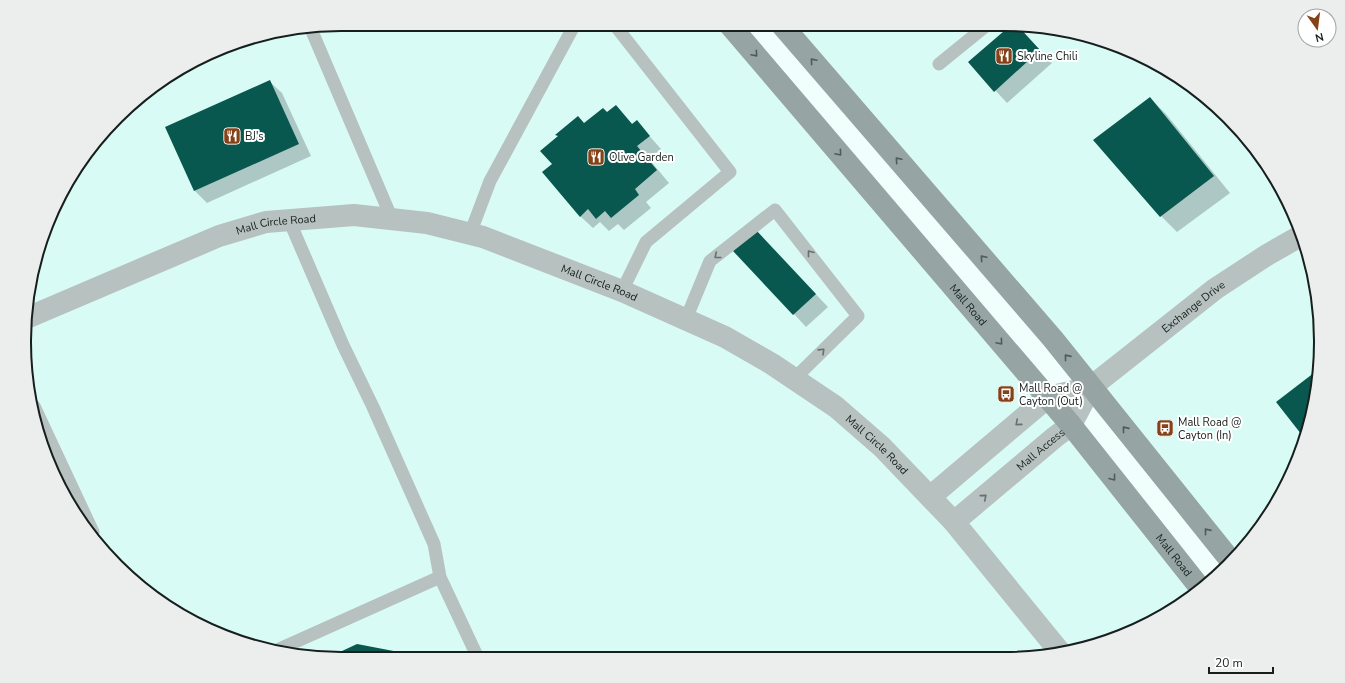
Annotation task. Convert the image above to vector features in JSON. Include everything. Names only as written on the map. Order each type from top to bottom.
[{"type":"main road","name":"Mall Road","points":[[735,31],[1071,425],[1197,584]]},
{"type":"main road","points":[[787,31],[1053,339],[1227,556]]},
{"type":"street","name":"Mall Circle Road","points":[[33,315],[219,236],[266,222],[354,214],[427,223],[483,237],[571,273],[622,291],[725,337],[772,364],[836,406],[882,447],[954,522],[1056,647]]},
{"type":"street","name":"Exchange Drive","points":[[1092,387],[1215,289],[1267,255],[1296,238]]},
{"type":"street","points":[[930,496],[1048,398],[1092,387]]},
{"type":"street","name":"Mall Access","points":[[954,522],[1071,425],[1092,387]]},
{"type":"lane","points":[[470,234],[490,181],[571,31]]},
{"type":"lane","points":[[619,31],[730,172],[646,242],[622,291]]},
{"type":"lane","points":[[938,64],[979,31]]},
{"type":"lane","points":[[313,33],[392,219]]},
{"type":"lane","points":[[686,319],[710,261],[775,210],[858,316],[794,378]]},
{"type":"lane","points":[[289,220],[343,345],[434,544],[440,577],[475,652]]},
{"type":"lane","points":[[43,424],[88,521]]},
{"type":"lane","points":[[285,647],[440,577]]},
{"type":"shaded area","points":[[342,31],[735,31],[1192,588],[1176,600],[1141,620],[1103,636],[1064,646],[1024,651],[321,651],[281,646],[242,636],[204,620],[169,600],[152,588],[122,561],[95,531],[83,514],[63,479],[47,441],[37,402],[32,362],[31,342],[34,301],[37,281],[47,242],[63,204],[73,186],[95,152],[108,137],[152,95],[169,83],[204,63],[242,47],[281,37],[301,34]]},
{"type":"shaded area","points":[[787,31],[1004,31],[1044,34],[1084,42],[1103,47],[1141,63],[1176,83],[1208,108],[1250,152],[1262,169],[1282,204],[1298,242],[1308,281],[1311,301],[1314,342],[1313,362],[1308,402],[1298,441],[1282,479],[1262,514],[1250,531],[1226,558]]},
{"type":"building","name":"Skyline Chili","points":[[1004,31],[1023,32],[1040,50],[994,92],[968,62]]},
{"type":"building","name":"BJ's","points":[[270,80],[299,144],[194,191],[165,127]]},
{"type":"building","points":[[1150,97],[1214,176],[1160,217],[1093,140]]},
{"type":"building","name":"Olive Garden","points":[[616,105],[632,124],[637,120],[650,136],[637,146],[657,170],[635,189],[639,195],[611,218],[605,211],[596,219],[588,209],[580,217],[542,172],[552,164],[540,151],[558,136],[555,135],[578,116],[584,123],[603,108],[607,112]]},
{"type":"building","points":[[756,230],[816,294],[793,315],[733,251]]},
{"type":"building","points":[[1312,375],[1308,402],[1300,433],[1276,402]]},
{"type":"building","points":[[357,644],[399,652],[342,652],[340,652]]},
{"type":"place","name":"Skyline Chili","points":[[1004,56]]},
{"type":"place","name":"BJ's","points":[[232,136]]},
{"type":"place","name":"Olive Garden","points":[[596,157]]},
{"type":"place","name":"Mall Road @ Cayton (Out)","points":[[1006,394]]},
{"type":"place","name":"Mall Road @ Cayton (In)","points":[[1165,428]]}]
